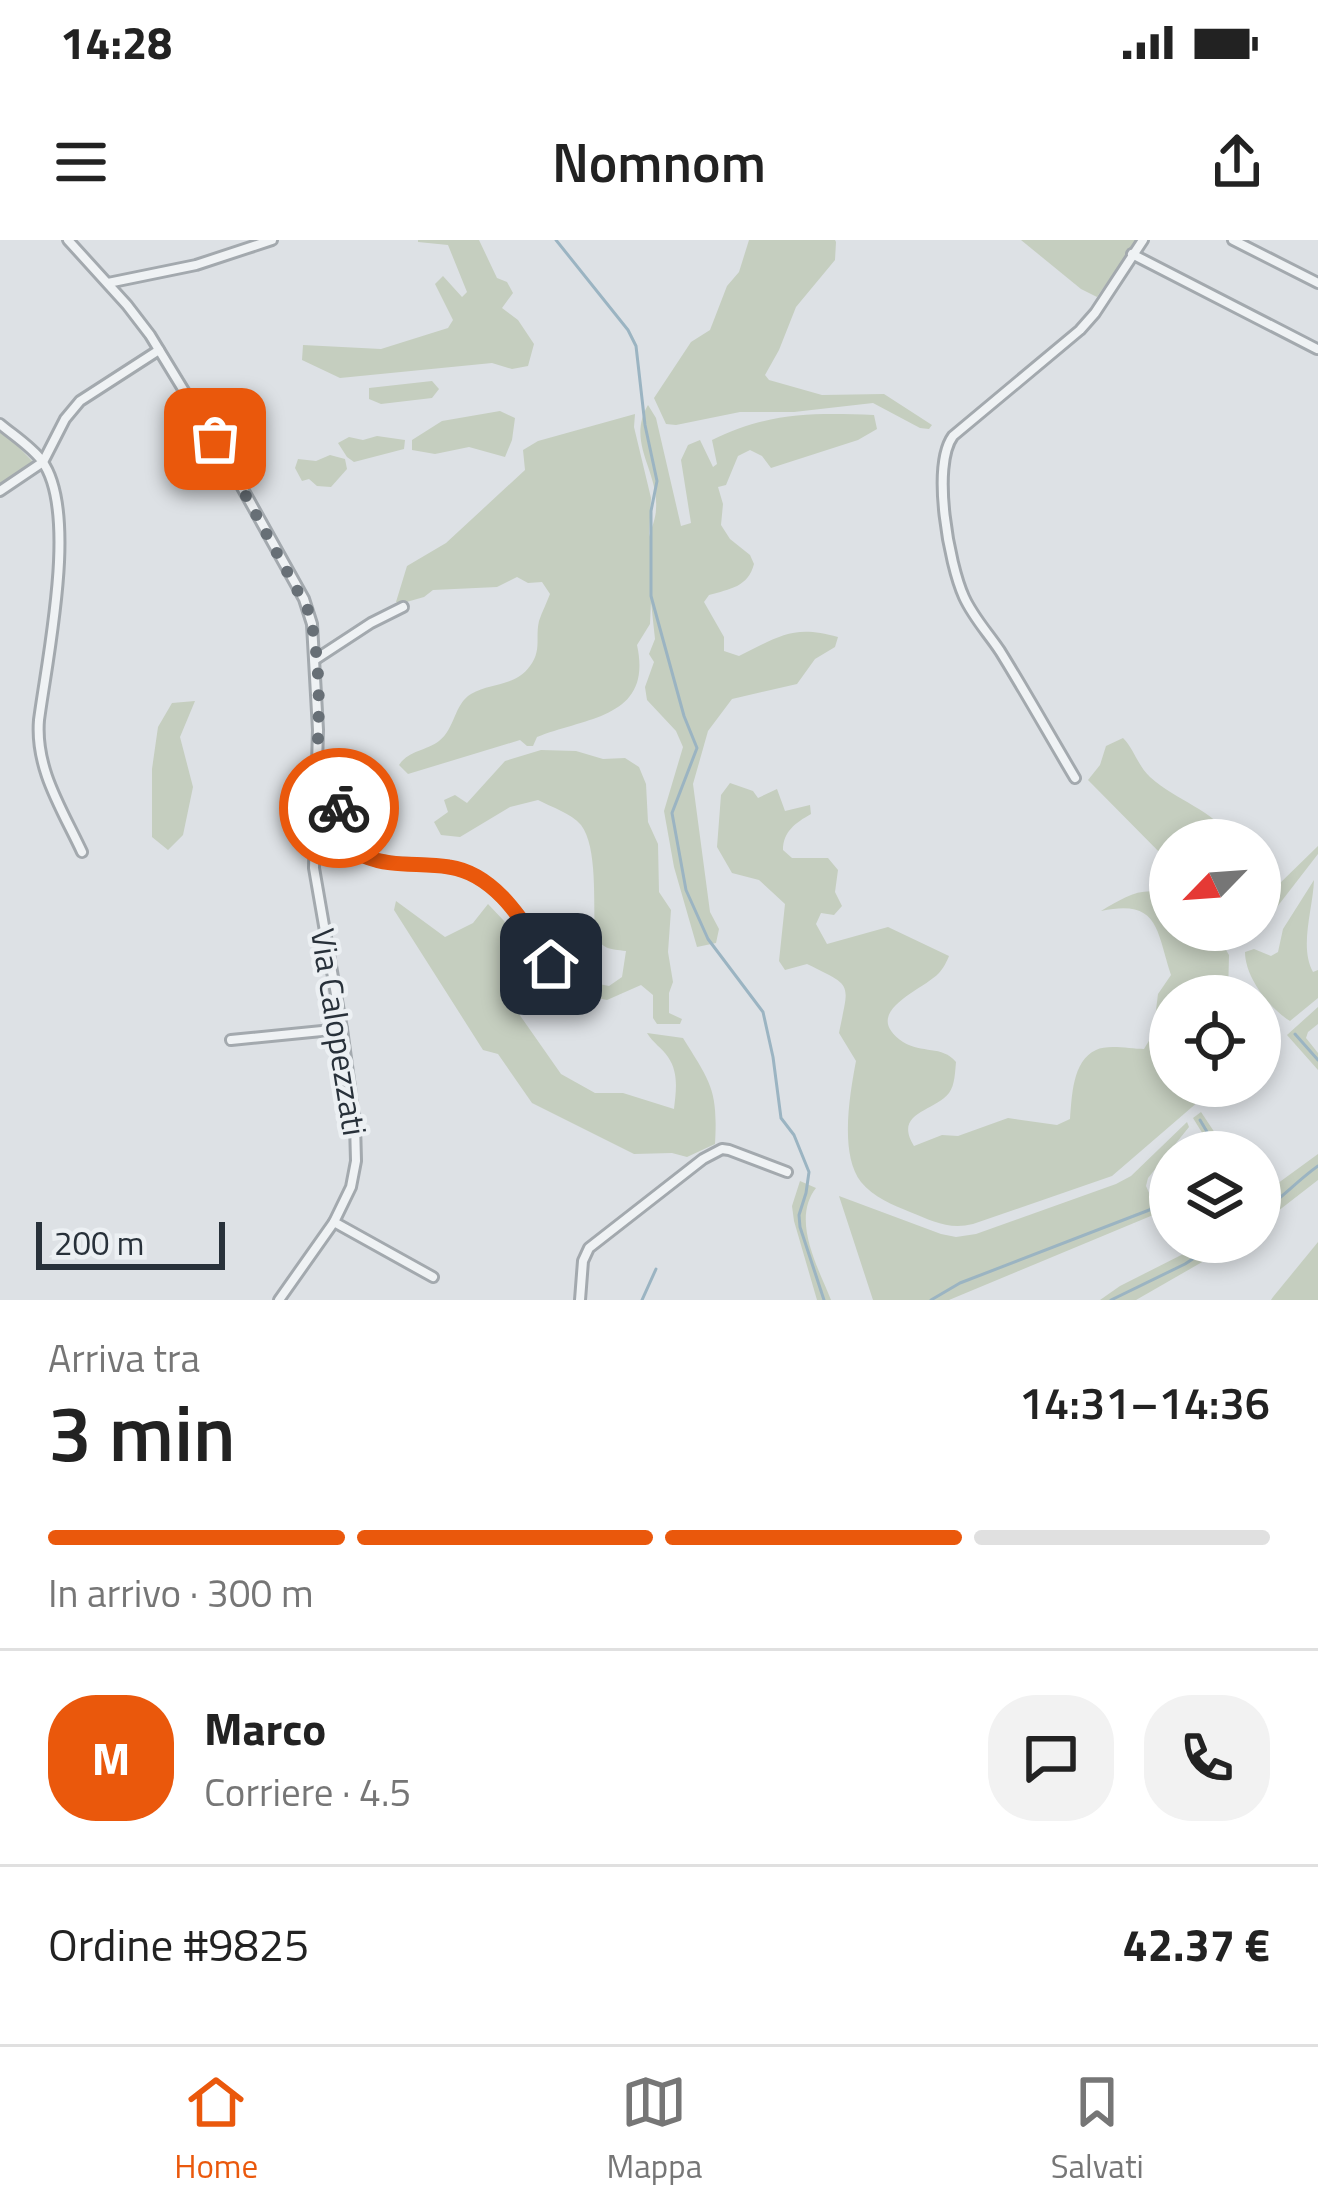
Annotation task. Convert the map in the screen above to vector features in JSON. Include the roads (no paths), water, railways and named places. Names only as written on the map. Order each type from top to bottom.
[{"type":"street","name":"Via Calopezzati","points":[[68,240],[135,315],[159,350],[223,452],[304,599],[312,624],[318,730],[315,876],[342,1029],[357,1154],[351,1187],[334,1222],[279,1300]]},
{"type":"street","points":[[106,283],[196,265],[272,240]]},
{"type":"street","points":[[1075,778],[963,596],[944,510],[943,460],[953,436],[1085,324],[1143,240]]},
{"type":"street","points":[[1233,240],[1318,283]]},
{"type":"street","points":[[1132,254],[1317,350]]},
{"type":"street","points":[[0,491],[43,463],[64,418],[75,406],[159,350]]},
{"type":"street","points":[[0,424],[43,463],[57,504],[60,542],[38,749],[82,852]]},
{"type":"street","points":[[316,659],[371,622],[403,608]]},
{"type":"street","points":[[315,789],[334,801],[364,856],[389,865],[452,867],[486,883],[516,914],[576,1001]]},
{"type":"street","points":[[231,1040],[342,1029]]},
{"type":"street","points":[[580,1300],[584,1257],[590,1247],[703,1159],[722,1149],[787,1172]]},
{"type":"street","points":[[334,1222],[433,1277]]},
{"type":"waterway","points":[[556,240],[636,346],[657,481],[651,511],[651,596],[697,748],[672,813],[686,890],[708,939],[763,1012],[781,1118],[794,1135],[809,1172],[800,1227],[824,1300]]},
{"type":"waterway","points":[[1295,1034],[1318,1060]]},
{"type":"waterway","points":[[1200,1120],[1207,1131]]},
{"type":"waterway","points":[[1281,1196],[1318,1166]]},
{"type":"waterway","points":[[931,1300],[960,1283],[1149,1210]]},
{"type":"waterway","points":[[1111,1300],[1187,1263]]},
{"type":"waterway","points":[[642,1300],[656,1269]]}]
